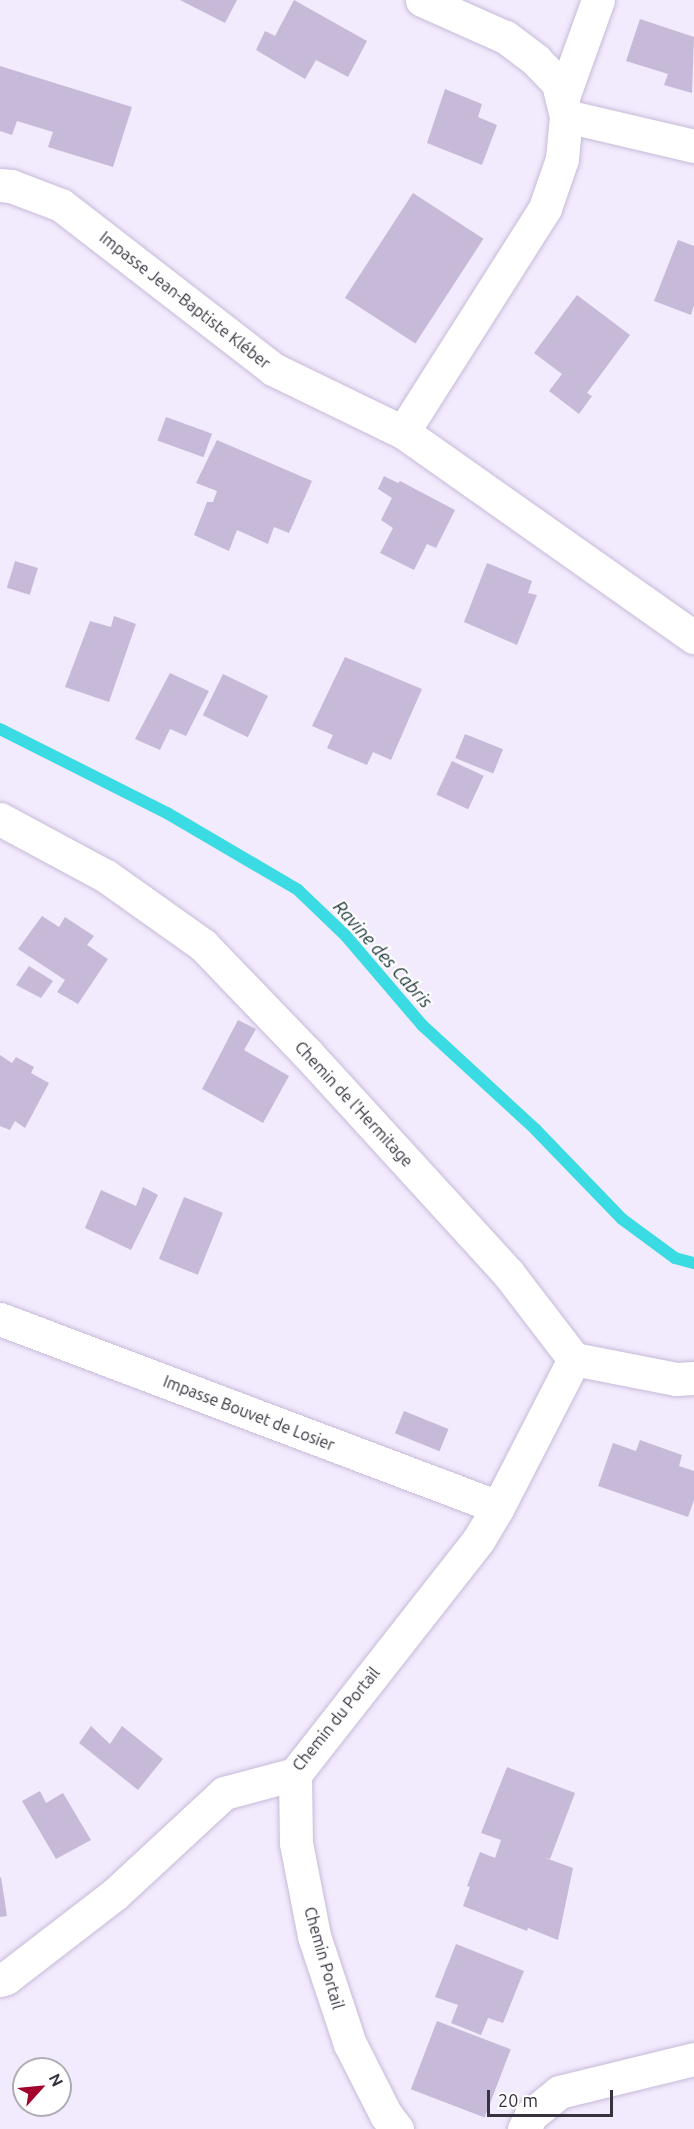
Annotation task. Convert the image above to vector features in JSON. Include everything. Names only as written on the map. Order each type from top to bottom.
[{"type":"street","points":[[422,0],[513,43],[536,60],[558,83],[564,108]]},
{"type":"street","points":[[403,432],[545,208],[562,159],[564,108],[598,0]]},
{"type":"street","points":[[564,108],[694,146]]},
{"type":"street","name":"Impasse Jean-Baptiste Kléber","points":[[0,185],[11,186],[61,205],[273,369],[403,432],[694,637]]},
{"type":"street","name":"Chemin de l'Hermitage","points":[[0,819],[106,876],[203,945],[307,1053],[500,1265],[574,1359]]},
{"type":"street","name":"Impasse Bouvet de Losier","points":[[0,1318],[498,1507]]},
{"type":"street","points":[[574,1359],[676,1379],[694,1378]]},
{"type":"street","name":"Chemin du Portail","points":[[0,1980],[6,1978],[115,1894],[224,1793],[295,1774],[479,1539],[498,1507],[574,1359]]},
{"type":"street","name":"Chemin Portail","points":[[295,1774],[296,1843],[314,1936],[350,2044],[386,2115],[398,2129]]},
{"type":"street","points":[[524,2129],[531,2115],[560,2092],[694,2059]]},
{"type":"building","points":[[180,0],[237,0],[225,23]]},
{"type":"building","points":[[294,0],[367,41],[348,77],[316,60],[305,79],[256,50],[265,31],[275,36]]},
{"type":"building","points":[[640,19],[694,37],[692,93],[664,85],[668,74],[626,61]]},
{"type":"building","points":[[0,66],[132,107],[113,167],[48,147],[53,132],[17,121],[12,135],[0,131]]},
{"type":"building","points":[[445,89],[482,104],[478,117],[497,125],[482,165],[427,143]]},
{"type":"building","points":[[413,193],[483,239],[415,344],[345,298]]},
{"type":"building","points":[[678,240],[694,246],[694,305],[691,315],[654,301]]},
{"type":"building","points":[[577,295],[630,335],[587,393],[592,396],[579,414],[549,391],[562,374],[534,353]]},
{"type":"building","points":[[166,417],[212,434],[203,457],[157,440]]},
{"type":"building","points":[[217,440],[312,481],[289,533],[274,527],[268,544],[237,530],[229,551],[194,535],[207,502],[213,502],[217,491],[196,483]]},
{"type":"building","points":[[384,476],[398,483],[400,481],[455,510],[436,548],[427,544],[414,570],[380,553],[393,528],[381,520],[392,498],[378,489]]},
{"type":"building","points":[[15,561],[38,568],[30,595],[7,588]]},
{"type":"building","points":[[487,563],[532,581],[528,593],[537,595],[517,645],[464,622]]},
{"type":"building","points":[[114,616],[136,624],[109,702],[65,687],[90,621],[111,627]]},
{"type":"building","points":[[345,657],[422,689],[391,760],[373,752],[367,765],[327,748],[333,735],[312,726]]},
{"type":"building","points":[[170,673],[209,691],[186,736],[170,729],[160,750],[135,739]]},
{"type":"building","points":[[223,674],[268,696],[248,737],[203,715]]},
{"type":"building","points":[[465,734],[503,749],[493,773],[455,758]]},
{"type":"building","points":[[452,761],[484,776],[468,809],[436,795]]},
{"type":"building","points":[[42,916],[59,927],[65,917],[94,936],[87,945],[108,959],[78,1004],[57,992],[65,980],[18,949]]},
{"type":"building","points":[[29,966],[53,981],[41,998],[16,985]]},
{"type":"building","points":[[238,1020],[256,1029],[244,1050],[289,1076],[263,1123],[202,1089]]},
{"type":"building","points":[[0,1055],[12,1063],[16,1057],[34,1067],[31,1073],[49,1083],[25,1128],[15,1121],[10,1130],[0,1126]]},
{"type":"building","points":[[143,1187],[158,1195],[131,1250],[85,1228],[101,1190],[136,1206]]},
{"type":"building","points":[[184,1197],[223,1213],[198,1275],[159,1259]]},
{"type":"building","points":[[404,1411],[449,1429],[440,1451],[395,1433]]},
{"type":"building","points":[[640,1440],[682,1455],[679,1466],[694,1471],[694,1500],[688,1517],[598,1486],[613,1443],[636,1451]]},
{"type":"building","points":[[91,1726],[110,1744],[122,1726],[163,1759],[138,1790],[79,1743]]},
{"type":"building","points":[[507,1767],[575,1793],[550,1859],[543,1857],[573,1868],[558,1940],[528,1928],[527,1931],[463,1906],[470,1887],[467,1886],[480,1852],[495,1858],[501,1840],[481,1833]]},
{"type":"building","points":[[40,1791],[46,1803],[63,1793],[91,1840],[56,1859],[22,1801]]},
{"type":"building","points":[[0,1878],[7,1916],[0,1917]]},
{"type":"building","points":[[456,1944],[524,1971],[503,2023],[488,2018],[481,2035],[451,2023],[458,2005],[435,1997]]},
{"type":"building","points":[[437,2021],[511,2049],[485,2117],[411,2089]]},
{"type":"waterway","name":"Ravine des Cabris","points":[[0,729],[167,813],[298,890],[346,936],[422,1025],[536,1130],[622,1219],[675,1258],[694,1263]]}]
